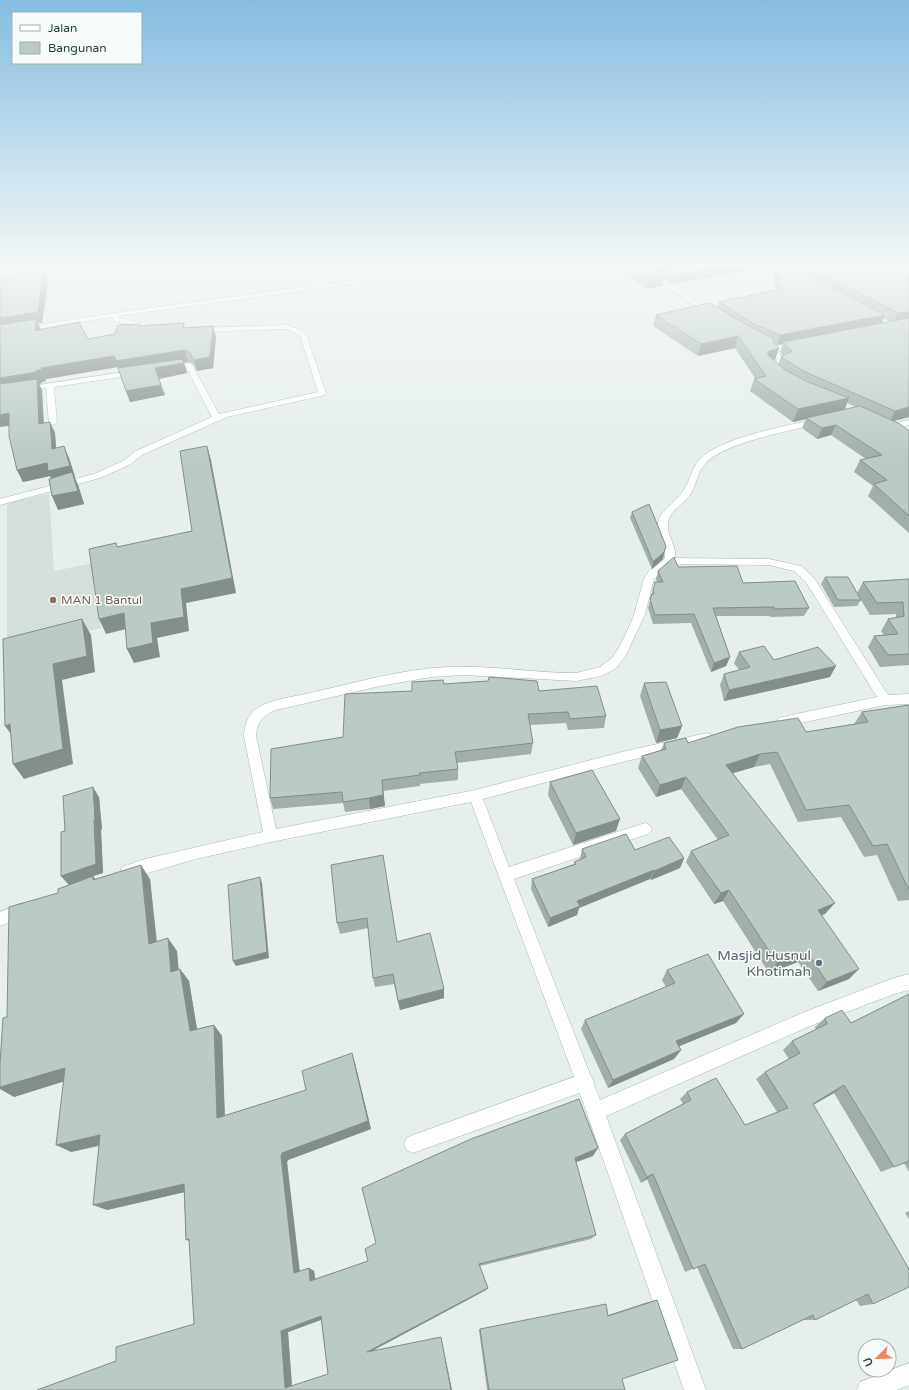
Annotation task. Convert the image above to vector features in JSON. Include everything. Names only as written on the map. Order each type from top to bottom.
[{"type":"street","points":[[0,333],[26,329]]},
{"type":"street","points":[[193,330],[228,329]]},
{"type":"street","points":[[0,502],[98,476],[126,463],[139,453],[217,418],[248,408],[322,393],[303,334],[291,329]]},
{"type":"street","points":[[764,343],[780,348],[774,353],[783,361],[768,366],[782,376]]},
{"type":"street","points":[[163,368],[188,365],[217,418]]},
{"type":"street","points":[[0,394],[148,371]]},
{"type":"street","points":[[50,386],[53,422]]},
{"type":"street","points":[[669,561],[669,545],[663,530],[665,514],[688,492],[703,461],[731,446],[782,429],[827,419]]},
{"type":"street","points":[[878,422],[903,434]]},
{"type":"street","points":[[890,427],[909,422]]},
{"type":"street","points":[[271,836],[250,736],[250,729],[253,722],[261,712],[302,700],[401,676],[423,673],[450,671],[576,677],[597,673],[616,663],[622,655],[640,614],[649,578],[669,561],[769,562],[797,568],[810,580],[885,700]]},
{"type":"street","points":[[768,725],[885,700],[909,699]]},
{"type":"street","points":[[114,877],[145,866],[271,836],[475,796],[626,756],[723,735]]},
{"type":"street","points":[[475,796],[596,1111],[696,1390]]},
{"type":"street","points":[[505,875],[645,829]]},
{"type":"street","points":[[0,919],[35,905]]},
{"type":"street","points":[[596,1111],[807,1019],[888,988],[909,982]]},
{"type":"street","points":[[413,1144],[585,1082]]},
{"type":"street","points":[[868,1390],[909,1374]]},
{"type":"shaded area","name":"MAN 1 Bantul","points":[[49,494],[54,571],[94,563],[101,628],[7,651],[7,502]]},
{"type":"building","points":[[0,329],[35,329],[35,331],[45,329],[83,329],[88,339],[115,334],[117,329],[213,329],[210,357],[194,360],[190,353],[185,350],[116,361],[114,356],[41,368],[42,370],[37,370],[37,372],[0,378]]},
{"type":"building","points":[[678,329],[754,329],[774,339],[773,342],[779,348],[768,352],[768,355],[785,370],[808,382],[849,398],[798,409],[754,379],[766,376],[738,336],[701,344]]},
{"type":"building","points":[[766,329],[812,329],[780,335]]},
{"type":"building","points":[[852,329],[909,329],[909,407],[895,411],[803,371],[781,357],[792,351],[783,342]]},
{"type":"building","points":[[182,359],[184,363],[155,368],[161,385],[126,391],[118,368]]},
{"type":"building","points":[[37,379],[39,424],[50,422],[52,449],[64,446],[70,466],[48,471],[47,463],[17,470],[9,436],[9,413],[0,415],[0,384]]},
{"type":"building","points":[[860,406],[900,424],[909,431],[909,516],[874,484],[887,480],[860,460],[882,455],[836,425],[822,428],[806,418]]},
{"type":"building","points":[[207,446],[232,578],[181,589],[184,617],[151,623],[153,643],[127,649],[124,613],[99,619],[89,549],[116,543],[117,547],[192,531],[180,451]]},
{"type":"building","points":[[72,472],[78,491],[52,496],[49,479]]},
{"type":"building","points":[[649,504],[666,546],[664,552],[653,562],[632,512]]},
{"type":"building","points":[[674,557],[678,567],[737,566],[743,583],[795,581],[809,608],[713,608],[730,657],[714,663],[694,614],[655,615],[650,599],[652,594],[654,594],[653,590],[655,582],[663,582],[658,571]]},
{"type":"building","points":[[825,577],[848,577],[861,600],[838,600]]},
{"type":"building","points":[[909,579],[909,654],[888,655],[874,636],[898,634],[888,619],[904,616],[903,602],[877,603],[863,582]]},
{"type":"building","points":[[82,619],[87,656],[53,664],[63,749],[13,764],[10,724],[5,726],[3,639]]},
{"type":"building","points":[[764,646],[774,660],[818,647],[836,666],[729,690],[724,674],[750,667],[739,652]]},
{"type":"building","points":[[489,677],[537,681],[539,691],[597,686],[606,716],[570,719],[568,712],[528,714],[533,743],[455,752],[458,769],[419,773],[420,775],[382,780],[383,795],[343,802],[342,792],[270,798],[271,749],[343,737],[345,694],[412,691],[412,682],[443,680],[444,684],[488,681]]},
{"type":"building","points":[[666,682],[682,726],[660,730],[644,683]]},
{"type":"building","points":[[909,705],[909,890],[887,844],[873,846],[849,805],[806,810],[777,752],[760,754],[726,765],[835,903],[818,910],[859,969],[827,982],[807,952],[777,963],[729,890],[721,893],[691,851],[729,835],[686,777],[660,785],[642,756],[666,749],[664,743],[686,738],[688,743],[738,727],[798,718],[806,732],[868,722],[862,712]]},
{"type":"building","points":[[592,770],[620,819],[576,833],[550,782]]},
{"type":"building","points":[[93,787],[96,864],[61,876],[61,832],[65,831],[63,796]]},
{"type":"building","points":[[626,834],[635,850],[669,837],[684,858],[577,901],[580,906],[550,918],[532,879],[576,864],[574,862],[586,857],[582,849]]},
{"type":"building","points":[[383,855],[397,942],[430,933],[444,989],[398,1001],[393,974],[373,978],[367,918],[337,923],[331,865]]},
{"type":"building","points":[[141,865],[149,944],[168,938],[171,972],[180,969],[190,1031],[214,1025],[217,1118],[306,1090],[302,1071],[352,1053],[368,1121],[282,1153],[281,1156],[294,1273],[309,1268],[310,1281],[368,1261],[365,1249],[376,1243],[362,1188],[471,1139],[579,1099],[598,1148],[575,1158],[596,1235],[479,1264],[488,1288],[367,1352],[441,1337],[451,1390],[37,1390],[116,1361],[116,1347],[194,1324],[189,1239],[186,1240],[184,1184],[93,1205],[100,1135],[56,1145],[65,1068],[0,1087],[3,1018],[7,1017],[9,907],[58,893],[58,889],[93,876],[93,880]],"holes":[[[321,1316],[328,1374],[285,1388],[281,1331]]]},
{"type":"building","points":[[260,877],[267,952],[233,961],[228,885]]},
{"type":"building","points":[[708,954],[744,1014],[676,1041],[681,1050],[613,1080],[585,1020],[675,983],[667,970]]},
{"type":"building","points":[[909,994],[909,1161],[894,1167],[844,1085],[813,1104],[909,1269],[909,1287],[873,1304],[868,1294],[815,1320],[813,1315],[742,1349],[705,1264],[693,1269],[653,1174],[647,1177],[625,1134],[691,1100],[687,1092],[716,1078],[745,1125],[788,1108],[765,1072],[800,1053],[792,1041],[827,1024],[825,1018],[842,1010],[851,1023]]},
{"type":"building","points":[[657,1300],[678,1360],[622,1379],[625,1390],[489,1390],[480,1329],[606,1304],[608,1316]]},
{"type":"place","name":"MAN 1 Bantul","points":[[53,600]]},
{"type":"place","name":"Masjid Husnul Khotimah","points":[[819,963]]}]
